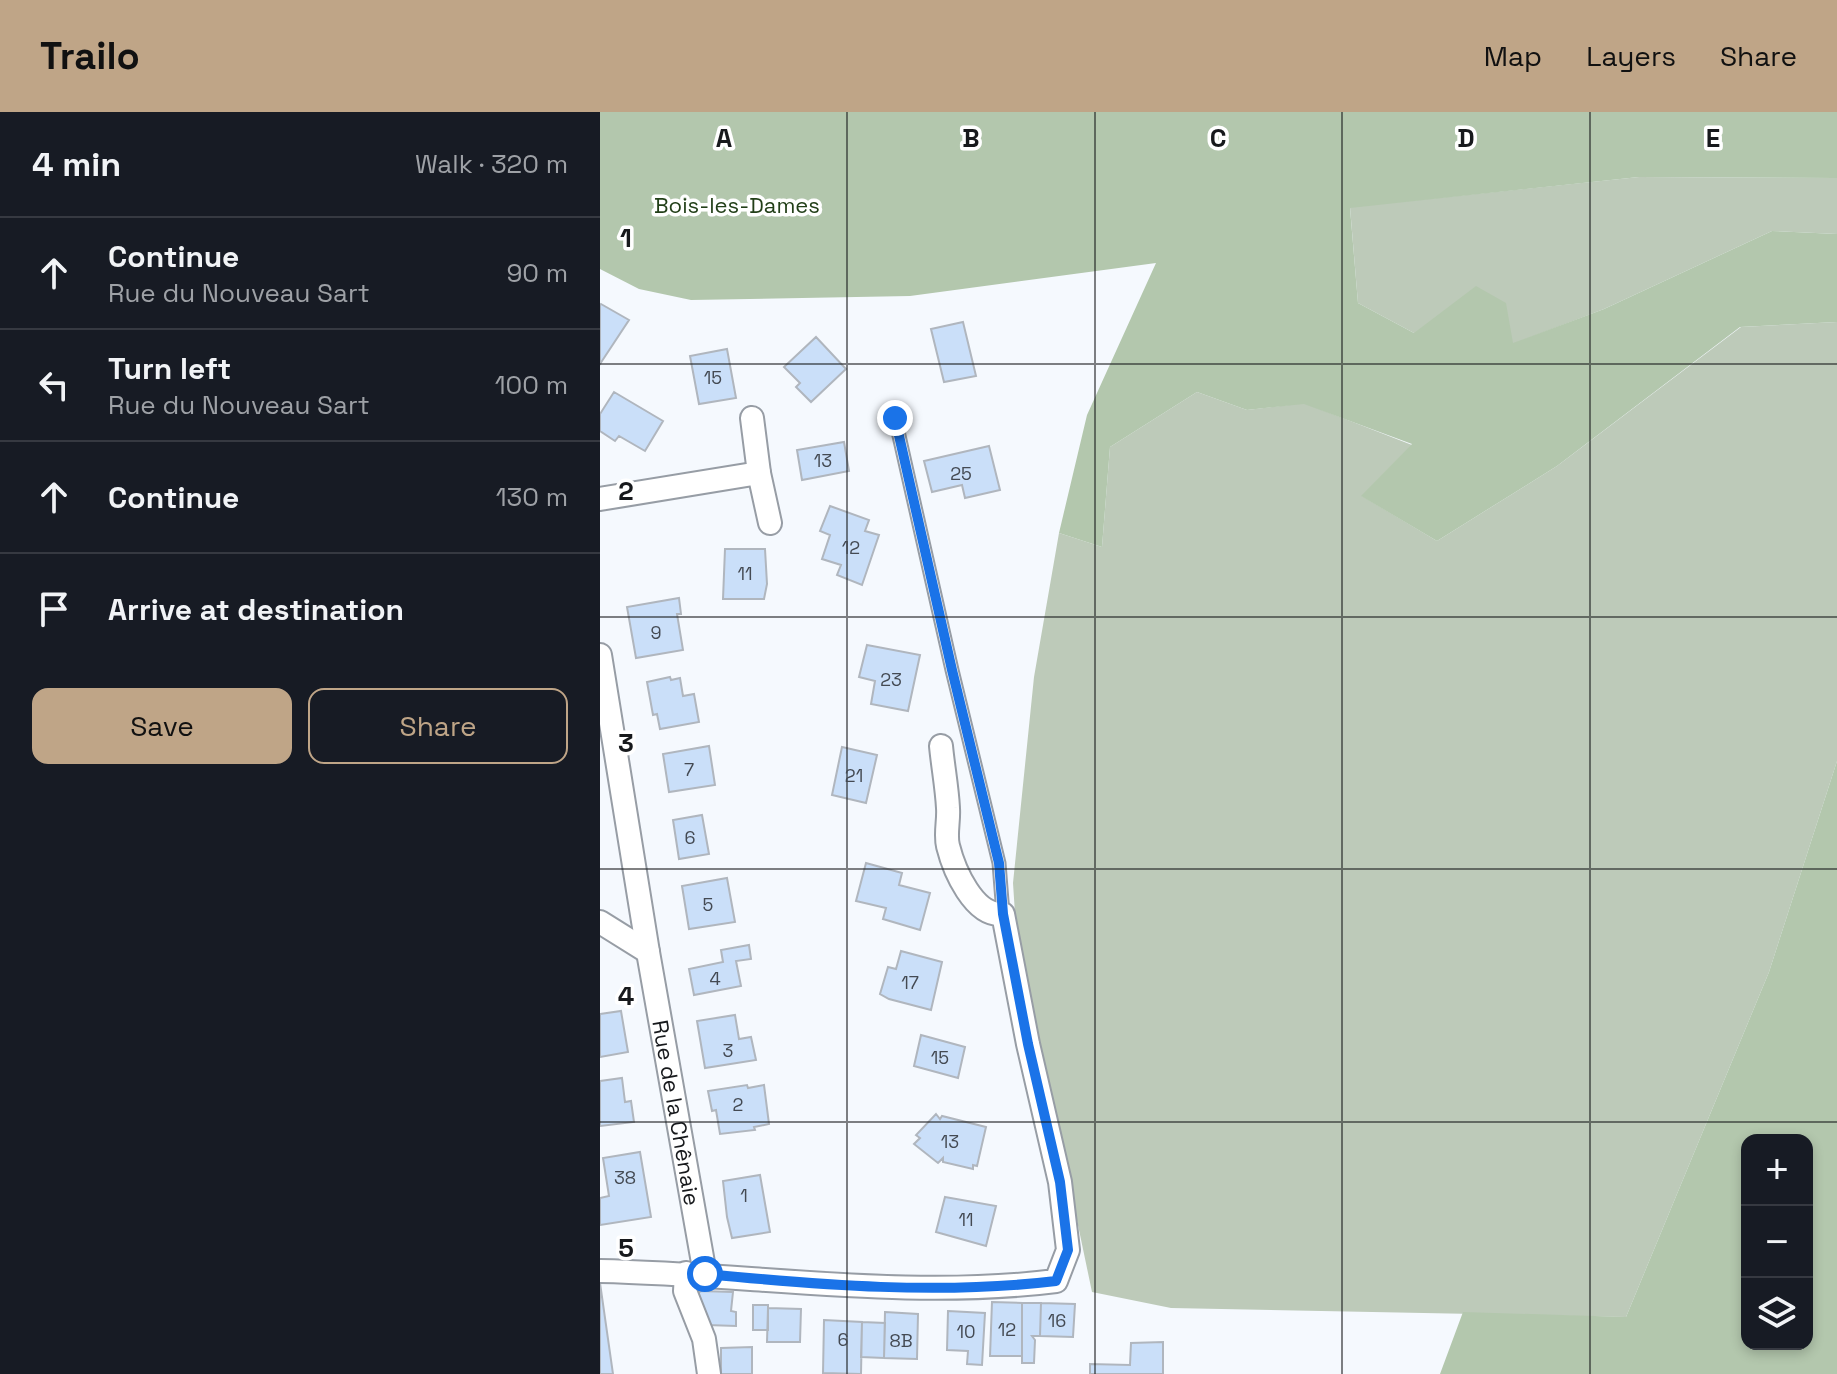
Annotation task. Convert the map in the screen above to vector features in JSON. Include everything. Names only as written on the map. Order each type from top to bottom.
[{"type":"street","points":[[752,418],[770,523]]},
{"type":"street","points":[[600,499],[759,473]]},
{"type":"street","name":"Rue de la Chênaie","points":[[600,655],[696,1274],[685,1291],[704,1339],[709,1374]]},
{"type":"street","points":[[600,1271],[696,1274],[845,1285],[998,1288],[1056,1281],[1068,1250],[1060,1182],[1028,1044],[1003,914],[994,915],[979,906],[961,879],[947,844],[948,811],[941,746]]},
{"type":"street","points":[[600,922],[648,952]]},
{"type":"lane","points":[[895,418],[999,863],[1003,914]]},
{"type":"green space","name":"Bois-les-Dames","points":[[600,112],[1837,112],[1837,178],[1639,177],[1350,208],[1358,303],[1414,333],[1476,286],[1506,303],[1513,343],[1604,309],[1772,231],[1837,234],[1837,322],[1740,327],[1557,466],[1437,541],[1361,496],[1412,444],[1304,404],[1247,410],[1197,392],[1110,447],[1102,547],[1059,533],[1087,415],[1156,263],[910,296],[691,300],[639,289],[600,269]]},
{"type":"green space","points":[[1639,177],[1837,178],[1837,234],[1772,231],[1604,309],[1513,344],[1414,333],[1358,303],[1350,207]]},
{"type":"green space","points":[[1837,322],[1837,761],[1769,972],[1626,1317],[1171,1308],[1092,1292],[1016,929],[1013,883],[1034,677],[1059,533],[1102,547],[1110,447],[1197,392],[1247,410],[1304,403],[1412,445],[1362,496],[1437,541],[1557,466],[1741,327]]},
{"type":"green space","points":[[1837,761],[1837,1374],[1440,1374],[1463,1312],[1626,1317],[1769,972]]},
{"type":"building","points":[[600,305],[629,320],[600,364]]},
{"type":"building","points":[[963,322],[976,376],[944,382],[931,329]]},
{"type":"building","points":[[816,337],[846,369],[811,402],[796,387],[800,383],[784,367]]},
{"type":"building","points":[[727,349],[736,398],[699,404],[690,356]]},
{"type":"building","points":[[614,392],[663,421],[645,451],[619,436],[615,441],[600,431],[600,414]]},
{"type":"building","points":[[844,442],[849,471],[802,480],[797,450]]},
{"type":"building","points":[[989,446],[1000,490],[965,498],[962,485],[932,492],[924,461]]},
{"type":"building","points":[[830,506],[869,520],[865,531],[879,535],[862,585],[837,575],[841,565],[822,559],[830,535],[820,531]]},
{"type":"building","points":[[725,549],[765,549],[767,584],[764,599],[723,599]]},
{"type":"building","points":[[679,598],[681,614],[677,614],[683,650],[636,658],[627,607]]},
{"type":"building","points":[[867,645],[920,655],[908,711],[871,704],[875,681],[859,677]]},
{"type":"building","points":[[670,677],[671,680],[680,678],[683,696],[694,694],[699,722],[660,729],[657,714],[653,715],[647,682]]},
{"type":"building","points":[[709,746],[715,785],[669,792],[663,754]]},
{"type":"building","points":[[842,747],[877,755],[866,803],[832,795]]},
{"type":"building","points":[[702,815],[709,854],[679,859],[673,820]]},
{"type":"building","points":[[866,863],[902,873],[899,885],[930,893],[920,930],[883,919],[886,908],[856,901]]},
{"type":"building","points":[[727,878],[735,922],[689,929],[682,886]]},
{"type":"building","points":[[749,945],[751,959],[736,961],[741,986],[694,995],[689,969],[723,962],[721,950]]},
{"type":"building","points":[[901,951],[942,962],[931,1010],[880,994],[888,967],[896,969]]},
{"type":"building","points":[[621,1011],[628,1052],[600,1057],[600,1014]]},
{"type":"building","points":[[735,1015],[739,1039],[751,1037],[756,1060],[705,1068],[697,1021]]},
{"type":"building","points":[[921,1035],[965,1047],[958,1078],[914,1066]]},
{"type":"building","points":[[622,1078],[625,1102],[631,1101],[634,1122],[600,1126],[600,1081]]},
{"type":"building","points":[[747,1085],[748,1088],[764,1085],[769,1124],[754,1127],[755,1130],[720,1134],[716,1110],[712,1111],[708,1091]]},
{"type":"building","points":[[936,1114],[940,1119],[942,1116],[986,1127],[977,1166],[973,1165],[973,1169],[943,1162],[943,1158],[938,1163],[914,1144],[920,1138],[916,1135]]},
{"type":"building","points":[[640,1152],[651,1217],[600,1225],[600,1198],[609,1196],[603,1158]]},
{"type":"building","points":[[760,1175],[770,1232],[732,1238],[723,1181]]},
{"type":"building","points":[[945,1197],[996,1206],[986,1246],[936,1232]]},
{"type":"building","points":[[600,1283],[613,1374],[600,1374]]},
{"type":"building","points":[[701,1291],[733,1292],[731,1311],[736,1312],[736,1326],[707,1325],[697,1294]]},
{"type":"building","points":[[992,1302],[1022,1303],[1022,1356],[990,1356]]},
{"type":"building","points":[[1022,1303],[1041,1303],[1040,1336],[1032,1336],[1035,1340],[1034,1363],[1022,1363]]},
{"type":"building","points":[[1041,1303],[1075,1304],[1073,1337],[1040,1336]]},
{"type":"building","points":[[753,1305],[768,1305],[768,1330],[753,1330]]},
{"type":"building","points":[[768,1308],[801,1309],[800,1342],[767,1342]]},
{"type":"building","points":[[948,1311],[985,1313],[982,1365],[967,1364],[968,1351],[947,1350]]},
{"type":"building","points":[[885,1312],[918,1314],[917,1359],[884,1358]]},
{"type":"building","points":[[824,1320],[862,1322],[861,1374],[823,1373]]},
{"type":"building","points":[[862,1322],[885,1323],[884,1358],[861,1357]]},
{"type":"building","points":[[1163,1342],[1163,1374],[1090,1374],[1090,1364],[1130,1365],[1131,1343]]},
{"type":"building","points":[[752,1347],[752,1374],[721,1374],[721,1348]]},
{"type":"route","points":[[705,1274],[814,1284],[998,1288],[1056,1281],[1068,1250],[1060,1182],[1028,1044],[1003,914],[999,863],[895,418]]}]
